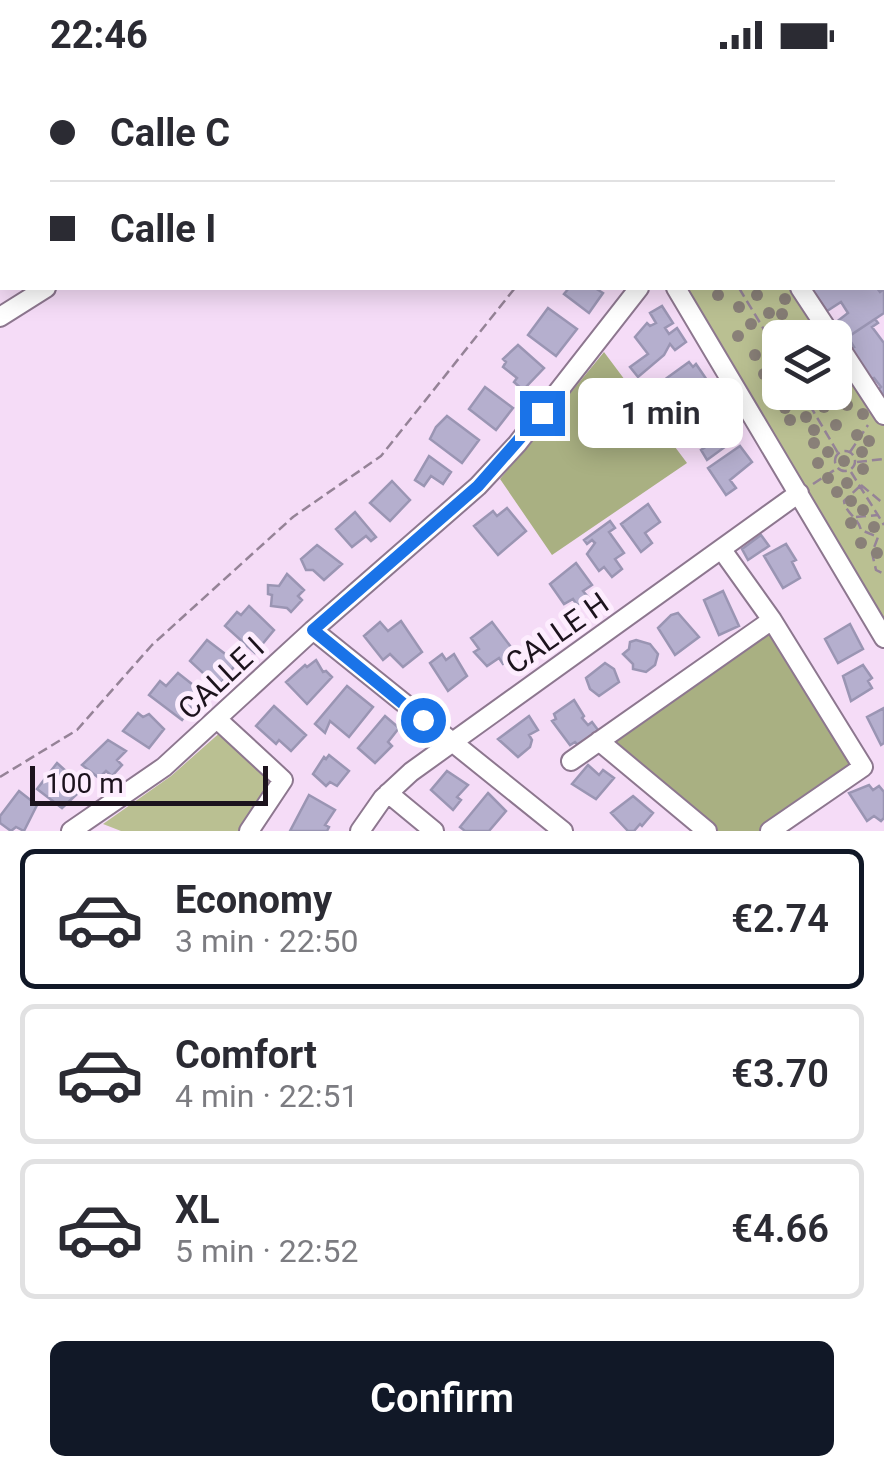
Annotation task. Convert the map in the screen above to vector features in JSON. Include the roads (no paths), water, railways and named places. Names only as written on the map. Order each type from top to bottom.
[{"type":"street","points":[[0,317],[43,290]]},
{"type":"street","name":"CALLE I","points":[[77,827],[164,767],[478,486],[518,444],[637,290]]},
{"type":"street","points":[[677,290],[884,638]]},
{"type":"street","points":[[801,290],[821,320]]},
{"type":"street","points":[[852,366],[882,411]]},
{"type":"street","name":"CALLE H","points":[[360,831],[388,793],[450,742],[799,493]]},
{"type":"street","points":[[722,550],[772,620],[863,767],[770,831]]},
{"type":"street","points":[[570,761],[772,620]]},
{"type":"street","points":[[313,630],[562,831]]},
{"type":"street","points":[[218,720],[283,780],[249,831]]},
{"type":"street","points":[[599,742],[707,831]]},
{"type":"street","points":[[388,793],[434,831]]},
{"type":"street","points":[[77,827],[104,831]]}]
